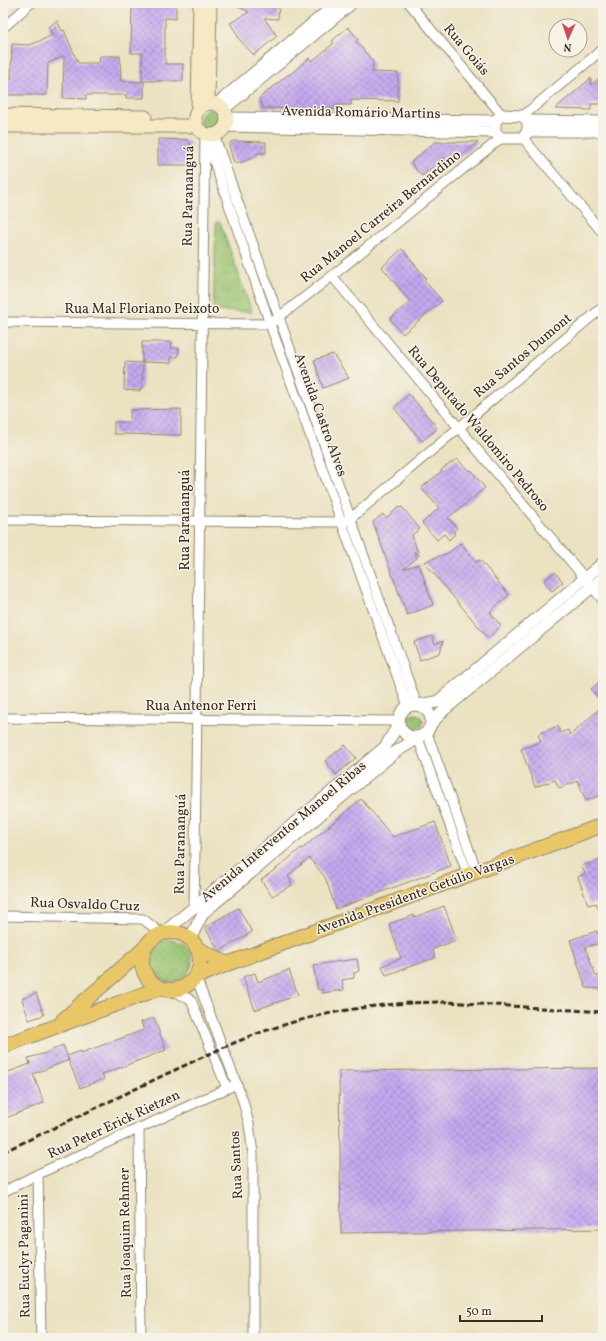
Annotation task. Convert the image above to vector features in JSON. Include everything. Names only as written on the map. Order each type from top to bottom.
[{"type":"main road","name":"Avenida Castro Alves","points":[[200,3],[211,118]]},
{"type":"main road","name":"Avenida Castro Alves","points":[[210,3],[211,118]]},
{"type":"main road","name":"Avenida Romário Martins","points":[[3,116],[211,118]]},
{"type":"main road","name":"Avenida Romário Martins","points":[[3,126],[211,118]]},
{"type":"main road","name":"Avenida Presidente Getúlio Vargas","points":[[196,977],[227,964],[603,825]]},
{"type":"main road","points":[[56,1026],[146,947],[153,939],[162,934],[174,932],[185,936],[194,944],[227,964]]},
{"type":"main road","points":[[3,1046],[56,1026],[166,989],[183,988],[196,977],[200,965],[200,959],[194,944]]},
{"type":"main road","points":[[146,947],[142,958],[144,971],[150,981],[166,989]]},
{"type":"street","points":[[3,28],[32,3]]},
{"type":"street","points":[[211,118],[308,33],[337,3]]},
{"type":"street","points":[[308,33],[352,3]]},
{"type":"street","name":"Rua Goiás","points":[[409,3],[498,126]]},
{"type":"street","points":[[525,127],[603,48]]},
{"type":"street","name":"Avenida Romário Martins","points":[[211,118],[498,126]]},
{"type":"street","name":"Avenida Castro Alves","points":[[211,118],[278,318],[309,419]]},
{"type":"street","name":"Avenida Castro Alves","points":[[211,118],[270,324],[309,419],[346,521],[375,616],[412,706]]},
{"type":"street","name":"Rua Parananguá","points":[[194,906],[198,720],[198,522],[201,324],[211,118]]},
{"type":"street","points":[[498,126],[525,127],[603,122]]},
{"type":"street","points":[[498,126],[603,131]]},
{"type":"street","name":"Rua Manoel Carreira Bernardino","points":[[278,318],[332,276],[498,126]]},
{"type":"street","points":[[525,127],[603,233]]},
{"type":"street","name":"Rua Deputado Waldomiro Pedroso","points":[[332,276],[603,600]]},
{"type":"street","name":"Rua Santos Dumont","points":[[346,521],[603,307]]},
{"type":"street","points":[[270,324],[278,318]]},
{"type":"street","name":"Rua Mal Floriano Peixoto","points":[[3,322],[270,324]]},
{"type":"street","points":[[3,520],[198,522],[346,521]]},
{"type":"street","name":"Avenida Castro Alves","points":[[346,521],[385,613],[412,706]]},
{"type":"street","points":[[425,732],[411,738],[401,731],[398,723],[401,712],[412,706],[437,702],[603,563]]},
{"type":"street","name":"Avenida Interventor Manoel Ribas","points":[[162,934],[194,906],[330,800],[425,732],[444,710],[603,578]]},
{"type":"street","points":[[375,616],[385,613]]},
{"type":"street","points":[[412,706],[423,707],[431,718],[425,732],[473,874]]},
{"type":"street","name":"Rua Antenor Ferri","points":[[3,718],[398,723]]},
{"type":"street","name":"Avenida Interventor Manoel Ribas","points":[[194,944],[203,913],[330,800],[385,747],[398,723]]},
{"type":"street","name":"Rua Osvaldo Cruz","points":[[3,916],[143,919],[162,934]]},
{"type":"street","name":"Rua Santos","points":[[196,977],[246,1109],[252,1139],[253,1338]]},
{"type":"street","points":[[166,989],[191,1000],[227,1088]]},
{"type":"street","name":"Rua Peter Erick Rietzen","points":[[3,1192],[38,1174],[237,1084]]},
{"type":"street","name":"Rua Joaquim Rehmer","points":[[139,1128],[141,1338]]},
{"type":"street","name":"Rua Euclyr Paganini","points":[[38,1174],[41,1338]]},
{"type":"green space","points":[[210,108],[214,108],[220,115],[219,123],[208,130],[203,129],[200,118],[204,112]]},
{"type":"green space","points":[[216,222],[220,222],[252,312],[213,311]]},
{"type":"green space","points":[[415,714],[421,716],[423,722],[421,728],[415,730],[409,728],[407,722],[409,716]]},
{"type":"green space","points":[[167,940],[175,940],[183,943],[189,949],[192,961],[189,973],[183,979],[175,982],[167,982],[159,979],[153,973],[150,965],[150,957],[153,949],[159,943]]},
{"type":"building","points":[[132,3],[176,3],[176,19],[165,18],[165,64],[183,64],[183,81],[142,81],[142,53],[131,53]]},
{"type":"building","points":[[232,3],[279,3],[278,19],[264,18],[277,36],[254,55],[237,37],[238,36],[230,23],[249,12]]},
{"type":"building","points":[[57,21],[62,31],[64,30],[78,63],[99,63],[100,56],[120,56],[121,81],[144,82],[144,98],[126,98],[126,95],[86,95],[86,99],[63,98],[64,56],[48,63],[47,95],[3,95],[3,79],[11,79],[12,44],[30,45],[53,35],[48,27]]},
{"type":"building","points":[[348,27],[358,39],[356,41],[373,62],[372,72],[398,73],[398,101],[351,100],[351,105],[335,105],[334,109],[263,108],[259,98],[309,58],[312,61],[334,43],[332,41]]},
{"type":"building","points":[[603,75],[603,104],[591,104],[591,110],[555,109],[591,78],[591,85]]},
{"type":"building","points":[[158,139],[188,140],[190,142],[190,165],[158,165]]},
{"type":"building","points":[[232,141],[266,142],[266,153],[257,153],[257,156],[240,163],[234,163],[229,145]]},
{"type":"building","points":[[435,142],[478,142],[449,166],[444,157],[422,176],[411,162]]},
{"type":"building","points":[[402,249],[426,278],[424,280],[442,301],[403,334],[390,319],[410,301],[382,267]]},
{"type":"building","points":[[142,342],[172,342],[171,348],[179,348],[178,357],[171,357],[171,363],[142,362]]},
{"type":"building","points":[[333,354],[349,378],[323,388],[314,360]]},
{"type":"building","points":[[125,362],[143,363],[142,388],[140,388],[140,391],[124,390]]},
{"type":"building","points":[[409,394],[436,426],[436,430],[422,441],[394,408]]},
{"type":"building","points":[[181,409],[181,435],[114,434],[114,422],[130,422],[130,410]]},
{"type":"building","points":[[457,459],[469,471],[471,470],[485,488],[448,518],[457,528],[453,532],[455,534],[449,540],[444,534],[437,540],[422,523],[439,508],[421,488],[442,471],[441,470]]},
{"type":"building","points":[[399,507],[402,507],[420,529],[412,535],[419,556],[414,551],[417,558],[403,569],[419,564],[433,605],[407,615],[373,522],[383,514],[386,518]]},
{"type":"building","points":[[461,543],[476,562],[480,560],[509,595],[490,612],[501,626],[488,638],[424,562],[448,553]]},
{"type":"building","points":[[555,572],[563,582],[552,591],[544,581]]},
{"type":"building","points":[[432,636],[435,644],[443,641],[440,653],[420,660],[414,642]]},
{"type":"building","points":[[603,679],[603,704],[591,689]]},
{"type":"building","points":[[603,706],[603,794],[586,801],[578,781],[559,788],[555,780],[535,787],[521,749],[541,742],[538,734],[558,726],[560,733],[568,730],[570,735]]},
{"type":"building","points":[[345,745],[356,758],[336,775],[325,761]]},
{"type":"building","points":[[361,799],[393,837],[435,822],[451,866],[336,909],[325,877],[309,858],[288,876],[292,885],[272,896],[261,880],[301,848],[302,849]]},
{"type":"building","points":[[603,859],[603,920],[596,903],[588,905],[578,877],[585,874],[582,866]]},
{"type":"building","points":[[444,906],[457,940],[433,949],[435,958],[386,975],[382,966],[401,958],[389,924],[414,915],[415,917]]},
{"type":"building","points":[[238,908],[252,932],[220,951],[205,927]]},
{"type":"building","points":[[597,931],[601,943],[585,947],[596,976],[603,976],[603,989],[586,988],[570,940]]},
{"type":"building","points":[[357,959],[359,971],[354,973],[354,978],[342,980],[344,990],[322,993],[322,989],[318,990],[313,965]]},
{"type":"building","points":[[289,970],[298,995],[255,1010],[243,977],[255,973],[258,982]]},
{"type":"building","points":[[36,993],[44,1015],[29,1020],[22,999]]},
{"type":"building","points":[[154,1018],[166,1050],[102,1074],[104,1079],[80,1088],[68,1060],[33,1074],[44,1103],[3,1119],[3,1074],[30,1064],[28,1058],[46,1053],[63,1045],[67,1056],[81,1051],[81,1053],[144,1030],[141,1022]]},
{"type":"building","points":[[603,1068],[603,1229],[341,1233],[339,1071]]},
{"type":"railway","points":[[3,1152],[224,1047],[262,1032],[307,1018],[353,1009],[423,1002],[447,1002],[603,1012]]}]
